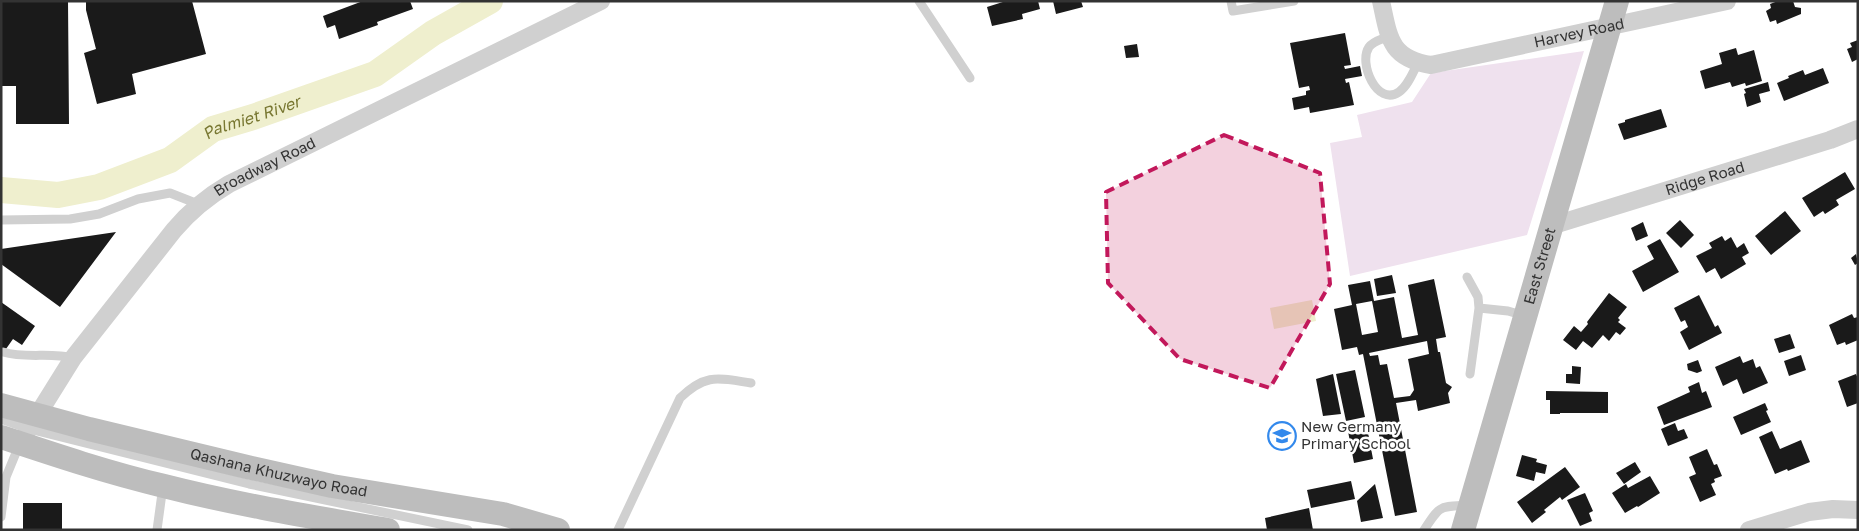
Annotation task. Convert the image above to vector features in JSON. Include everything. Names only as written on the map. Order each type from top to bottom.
[{"type":"main road","name":"East Street","points":[[1463,530],[1617,1]]},
{"type":"main road","name":"Qashana Khuzwayo Road","points":[[1,405],[22,431],[163,486],[324,524],[388,530]]},
{"type":"main road","name":"Qashana Khuzwayo Road","points":[[22,431],[89,429],[332,486],[494,512],[558,530]]},
{"type":"street","name":"Broadway Road","points":[[22,431],[74,358],[174,230],[198,204],[229,184],[601,1]]},
{"type":"street","points":[[1381,1],[1389,36],[1396,50],[1425,64]]},
{"type":"street","name":"Harvey Road","points":[[1425,64],[1728,1]]},
{"type":"street","name":"Ridge Road","points":[[1551,226],[1830,140],[1858,129]]},
{"type":"street","points":[[1748,530],[1809,512],[1833,509],[1858,510]]},
{"type":"lane","points":[[919,1],[970,78]]},
{"type":"lane","points":[[1231,1],[1233,11],[1294,1]]},
{"type":"lane","points":[[1389,36],[1371,44],[1367,49],[1366,65],[1368,74],[1378,90],[1389,95],[1399,92],[1425,64]]},
{"type":"lane","points":[[1,220],[70,219],[99,214],[138,199],[170,193],[198,204]]},
{"type":"lane","points":[[1467,277],[1478,297],[1479,308],[1470,374]]},
{"type":"lane","points":[[1479,308],[1508,311],[1525,316]]},
{"type":"lane","points":[[3,352],[16,356],[59,355],[74,358]]},
{"type":"lane","points":[[618,530],[680,398],[706,380],[721,378],[751,383]]},
{"type":"lane","points":[[1,419],[22,431],[249,484],[468,530]]},
{"type":"lane","points":[[1,517],[6,477],[22,431]]},
{"type":"lane","points":[[157,530],[163,486]]},
{"type":"lane","points":[[1424,530],[1435,513],[1442,507],[1471,505]]},
{"type":"highlighted area","points":[[1224,135],[1320,173],[1330,284],[1270,388],[1180,359],[1108,283],[1106,192]]},
{"type":"shaded area","points":[[1584,51],[1527,235],[1350,276],[1330,143],[1362,137],[1357,115],[1412,102],[1431,73]]},
{"type":"shaded area","points":[[1312,300],[1316,321],[1274,329],[1270,308]]},
{"type":"building","points":[[1,1],[68,1],[69,124],[16,124],[16,86],[1,86]]},
{"type":"building","points":[[86,1],[192,1],[206,54],[132,74],[136,94],[97,104],[84,53],[96,49],[86,10]]},
{"type":"building","points":[[363,1],[410,1],[413,9],[377,22],[378,25],[339,39],[335,25],[327,28],[323,16]]},
{"type":"building","points":[[1006,1],[1038,1],[1040,9],[1022,14],[1023,19],[992,26],[987,7]]},
{"type":"building","points":[[1053,1],[1081,1],[1083,7],[1056,14]]},
{"type":"building","points":[[1778,1],[1793,1],[1795,7],[1801,8],[1801,14],[1777,24],[1776,20],[1770,22],[1766,11],[1771,8],[1770,4]]},
{"type":"building","points":[[1345,33],[1351,65],[1344,66],[1345,69],[1360,66],[1362,76],[1345,79],[1346,83],[1349,82],[1354,105],[1310,113],[1309,107],[1294,110],[1292,98],[1306,95],[1306,91],[1310,90],[1309,86],[1299,88],[1290,43]]},
{"type":"building","points":[[1858,40],[1858,59],[1852,62],[1847,49],[1852,47],[1850,43]]},
{"type":"building","points":[[1137,44],[1139,57],[1126,58],[1124,46]]},
{"type":"building","points":[[1736,48],[1738,55],[1754,50],[1762,81],[1746,86],[1745,83],[1732,87],[1730,82],[1705,89],[1700,71],[1722,64],[1719,53]]},
{"type":"building","points":[[1823,68],[1829,83],[1784,101],[1777,83],[1803,70],[1805,75]]},
{"type":"building","points":[[1768,82],[1770,91],[1759,94],[1761,102],[1747,107],[1744,89]]},
{"type":"building","points":[[1661,109],[1667,127],[1624,140],[1618,124]]},
{"type":"building","points":[[1845,172],[1855,189],[1836,200],[1839,205],[1825,214],[1823,211],[1814,217],[1802,198]]},
{"type":"building","points":[[1785,211],[1801,231],[1771,255],[1755,236]]},
{"type":"building","points":[[1680,220],[1694,235],[1681,248],[1666,233]]},
{"type":"building","points":[[1643,222],[1648,236],[1636,241],[1631,228]]},
{"type":"building","points":[[116,232],[60,307],[1,264],[1,249]]},
{"type":"building","points":[[1722,236],[1725,241],[1731,237],[1737,248],[1744,243],[1749,253],[1742,257],[1746,264],[1721,279],[1715,268],[1706,273],[1696,256],[1712,248],[1709,243]]},
{"type":"building","points":[[1660,239],[1679,272],[1643,292],[1632,271],[1654,259],[1647,246]]},
{"type":"building","points":[[1856,254],[1858,263],[1855,265],[1851,258]]},
{"type":"building","points":[[1392,275],[1396,293],[1377,296],[1374,279]]},
{"type":"building","points":[[1434,279],[1446,337],[1436,339],[1438,352],[1440,352],[1446,383],[1452,387],[1448,393],[1450,403],[1418,411],[1416,400],[1396,403],[1417,512],[1395,516],[1363,354],[1359,355],[1357,347],[1342,350],[1334,309],[1352,305],[1348,285],[1370,281],[1374,301],[1394,297],[1402,338],[1418,335],[1408,285]],"holes":[[[1372,301],[1378,332],[1362,335],[1356,304]],[[1427,341],[1429,354],[1408,359],[1414,390],[1410,396],[1394,398],[1387,364],[1380,365],[1378,355],[1370,356],[1369,353]]]},
{"type":"building","points":[[1609,293],[1627,307],[1618,318],[1620,320],[1618,322],[1626,328],[1620,335],[1616,332],[1609,341],[1603,335],[1592,348],[1583,341],[1576,350],[1563,340],[1574,326],[1581,332]]},
{"type":"building","points":[[1699,295],[1715,327],[1718,325],[1722,333],[1689,350],[1680,332],[1688,327],[1685,320],[1681,322],[1674,308]]},
{"type":"building","points":[[1,302],[35,326],[22,345],[13,339],[1,356]]},
{"type":"building","points":[[1852,314],[1854,318],[1858,317],[1858,340],[1846,345],[1845,342],[1837,345],[1829,325]]},
{"type":"building","points":[[1790,334],[1795,348],[1779,353],[1774,339]]},
{"type":"building","points":[[1801,355],[1806,370],[1789,376],[1784,361]]},
{"type":"building","points":[[1740,356],[1743,363],[1753,359],[1756,368],[1760,366],[1768,383],[1743,394],[1737,379],[1723,386],[1715,367]]},
{"type":"building","points":[[1698,360],[1702,371],[1697,373],[1688,370],[1687,364]]},
{"type":"building","points":[[1572,366],[1581,367],[1580,384],[1566,383],[1566,374],[1572,374]]},
{"type":"building","points":[[1355,370],[1365,417],[1346,421],[1336,374]]},
{"type":"building","points":[[1333,374],[1341,414],[1323,416],[1316,379]]},
{"type":"building","points":[[1856,374],[1858,379],[1858,403],[1847,407],[1838,381]]},
{"type":"building","points":[[1699,382],[1702,393],[1706,391],[1712,407],[1664,425],[1657,407],[1690,392],[1688,387]]},
{"type":"building","points":[[1546,391],[1608,392],[1608,413],[1550,414],[1550,400],[1546,400]]},
{"type":"building","points":[[1765,403],[1771,422],[1741,435],[1733,417]]},
{"type":"building","points":[[1366,422],[1373,459],[1354,463],[1347,426]]},
{"type":"building","points":[[1675,423],[1678,431],[1684,429],[1688,438],[1668,446],[1661,429]]},
{"type":"building","points":[[1772,431],[1780,449],[1801,440],[1810,462],[1775,474],[1759,437]]},
{"type":"building","points":[[1707,449],[1714,465],[1717,464],[1722,476],[1714,479],[1715,482],[1711,484],[1716,495],[1700,502],[1689,477],[1696,474],[1689,457]]},
{"type":"building","points":[[1522,455],[1537,459],[1536,462],[1547,465],[1545,474],[1536,472],[1534,481],[1516,476]]},
{"type":"building","points":[[1635,462],[1641,472],[1624,484],[1616,473]]},
{"type":"building","points":[[1565,467],[1580,487],[1562,500],[1560,497],[1532,523],[1517,502]]},
{"type":"building","points":[[1650,476],[1660,493],[1625,513],[1612,493],[1626,484],[1628,488]]},
{"type":"building","points":[[1351,481],[1355,499],[1311,508],[1307,490]]},
{"type":"building","points":[[1375,484],[1383,518],[1361,522],[1357,501]]},
{"type":"building","points":[[1585,493],[1593,511],[1589,513],[1592,521],[1580,526],[1567,500]]},
{"type":"building","points":[[23,503],[62,503],[62,530],[23,530]]},
{"type":"building","points":[[1309,508],[1313,530],[1267,530],[1265,518]]},
{"type":"waterway","name":"Palmiet River","points":[[1,190],[58,195],[99,187],[170,160],[213,129],[375,74],[433,33],[490,1]]},
{"type":"place","name":"New Germany Primary School","points":[[1282,436]]}]
